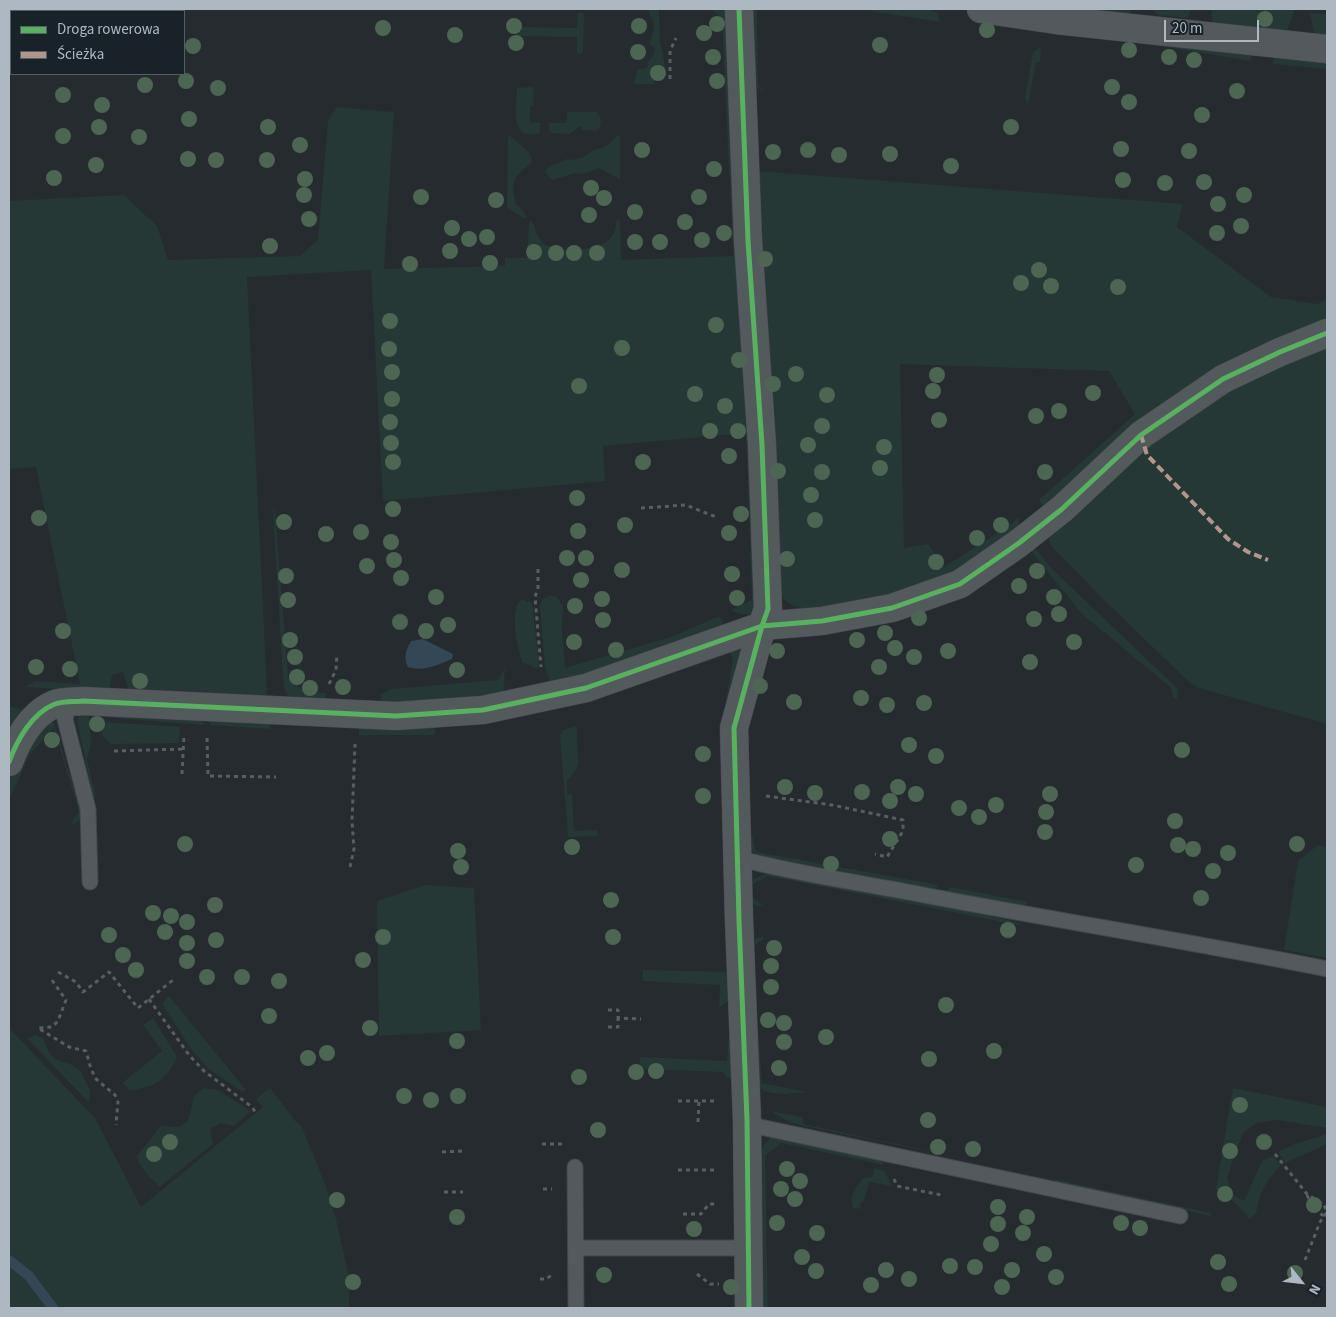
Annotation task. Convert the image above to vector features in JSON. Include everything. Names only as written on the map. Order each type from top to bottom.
[{"type":"street","points":[[739,9],[748,241],[762,445],[768,609],[734,728],[746,1124],[749,1308]]},
{"type":"street","points":[[983,9],[1057,14],[1327,49]]},
{"type":"street","points":[[9,762],[14,749],[34,718],[56,704],[83,701],[396,716],[483,710],[586,688],[762,626],[822,621],[892,608],[960,584],[1019,543],[1062,509],[1140,435],[1223,379],[1280,352],[1327,333]]},
{"type":"lane","points":[[69,702],[65,719],[88,809],[90,882]]},
{"type":"lane","points":[[737,858],[951,901],[1103,926],[1327,969]]},
{"type":"lane","points":[[746,1124],[1180,1216]]},
{"type":"lane","points":[[574,1168],[576,1308]]},
{"type":"lane","points":[[576,1248],[749,1248]]},
{"type":"path","points":[[670,79],[670,50],[676,38]]},
{"type":"path","points":[[641,508],[686,505],[716,517]]},
{"type":"path","points":[[538,569],[538,588],[535,596],[541,668]]},
{"type":"path","points":[[329,686],[336,670],[337,654]]},
{"type":"path","points":[[207,734],[208,776],[276,776]]},
{"type":"path","points":[[182,774],[183,744]]},
{"type":"path","points":[[114,751],[183,749]]},
{"type":"path","points":[[350,867],[354,849],[352,820],[354,755]]},
{"type":"path","points":[[758,794],[832,805],[903,820],[903,831],[887,857],[875,854]]},
{"type":"path","points":[[58,972],[76,982],[83,992],[109,972],[138,1008],[173,980]]},
{"type":"path","points":[[52,980],[66,1000],[58,1020],[52,1027],[38,1028],[70,1047],[86,1051],[96,1079],[115,1095],[118,1102],[116,1125]]},
{"type":"path","points":[[149,999],[189,1054],[204,1071],[252,1107],[256,1113]]},
{"type":"path","points":[[608,1010],[618,1010],[618,1027],[608,1026]]},
{"type":"path","points":[[618,1018],[641,1019]]},
{"type":"path","points":[[678,1101],[718,1100]]},
{"type":"path","points":[[698,1122],[699,1101]]},
{"type":"path","points":[[542,1144],[574,1144]]},
{"type":"path","points":[[442,1152],[463,1151]]},
{"type":"path","points":[[1275,1154],[1307,1194],[1313,1209],[1326,1213]]},
{"type":"path","points":[[678,1170],[719,1170]]},
{"type":"path","points":[[444,1192],[462,1192]]},
{"type":"path","points":[[1305,1260],[1326,1213],[1324,1205],[1307,1194]]},
{"type":"path","points":[[683,1214],[701,1214],[709,1204],[719,1204]]},
{"type":"path","points":[[691,1274],[698,1274],[710,1284],[718,1284]]},
{"type":"green space","points":[[648,9],[659,9],[660,41],[666,71],[660,71],[655,75],[654,84],[633,84],[638,69],[647,68],[648,61],[655,51],[653,46],[649,44],[654,24]]},
{"type":"green space","points":[[711,9],[728,9],[753,433],[755,613],[743,614],[731,610],[752,600],[746,433],[603,446],[605,481],[383,501],[371,270],[247,277],[267,692],[263,701],[130,694],[123,672],[112,675],[109,692],[25,687],[35,681],[80,684],[36,467],[9,469],[9,201],[124,195],[157,226],[168,260],[300,256],[318,240],[328,122],[336,107],[394,112],[384,269],[505,266],[505,258],[527,258],[529,222],[532,221],[540,240],[548,246],[576,250],[596,246],[610,239],[616,221],[620,219],[621,260],[733,256],[722,18]]},
{"type":"green space","points":[[749,9],[757,9],[758,85],[764,92],[753,85]]},
{"type":"green space","points":[[870,9],[929,9],[937,13],[941,22],[870,11]]},
{"type":"green space","points":[[1075,9],[1130,9],[1131,16]]},
{"type":"green space","points":[[1151,9],[1192,9],[1187,18],[1158,15]]},
{"type":"green space","points":[[1211,9],[1295,9],[1286,33],[1213,24]]},
{"type":"green space","points":[[578,12],[584,13],[583,52],[581,54],[577,54],[577,37],[516,36],[517,27],[577,28]]},
{"type":"green space","points":[[1310,13],[1327,14],[1327,42],[1315,36]]},
{"type":"green space","points":[[1110,38],[1251,54],[1251,61]]},
{"type":"green space","points":[[1041,47],[1040,62],[1036,62],[1028,106],[1025,98],[1033,52]]},
{"type":"green space","points":[[1274,55],[1327,58],[1327,69],[1273,64]]},
{"type":"green space","points":[[532,87],[534,91],[533,106],[530,106],[530,122],[541,123],[539,134],[526,134],[521,131],[517,120],[517,88]]},
{"type":"green space","points":[[567,112],[597,112],[601,119],[600,128],[595,131],[583,130],[580,126],[569,134],[552,133],[549,129],[549,123],[566,123]]},
{"type":"green space","points":[[508,134],[527,150],[532,162],[517,175],[513,188],[516,204],[526,216],[525,219],[507,208]]},
{"type":"green space","points":[[617,135],[620,136],[620,179],[599,168],[583,174],[575,173],[552,180],[545,172],[546,169],[566,159],[578,159],[594,150],[602,148]]},
{"type":"green space","points":[[757,171],[1183,204],[1177,227],[1271,297],[1317,304],[1327,300],[1327,324],[1140,425],[1043,507],[1039,500],[1135,414],[1109,371],[900,364],[904,548],[928,544],[944,567],[1010,525],[1019,517],[1019,526],[1004,541],[954,572],[878,602],[804,610],[788,603],[778,593]]},
{"type":"green space","points":[[1327,344],[1327,724],[1199,688],[1191,684],[1052,547],[1047,536],[1138,451],[1223,392]]},
{"type":"green space","points":[[273,510],[275,510],[288,677],[305,692],[326,693],[325,705],[290,699],[285,691]]},
{"type":"green space","points":[[1033,547],[1050,567],[1177,688],[1177,698],[1174,698],[1170,687],[1082,614],[1031,551]]},
{"type":"green space","points":[[550,595],[557,597],[563,606],[562,629],[565,668],[674,636],[719,616],[723,622],[721,629],[552,685],[545,668],[540,604],[543,599]]},
{"type":"green space","points":[[522,599],[531,603],[533,610],[539,665],[537,669],[525,663],[523,664],[519,649],[515,620],[518,604]]},
{"type":"green space","points":[[738,648],[741,652],[732,998],[719,1008],[720,985],[643,981],[643,970],[728,972],[724,816],[725,706],[733,658],[727,649]]},
{"type":"green space","points":[[505,668],[503,696],[384,707],[380,695],[391,689],[498,680]]},
{"type":"green space","points":[[9,706],[22,710],[9,741]]},
{"type":"green space","points":[[83,710],[203,716],[203,725],[89,716],[91,745],[87,759],[96,798],[93,796],[77,720]]},
{"type":"green space","points":[[210,717],[269,721],[270,729],[210,725]]},
{"type":"green space","points":[[103,722],[180,727],[179,743],[111,744],[102,736]]},
{"type":"green space","points":[[54,723],[81,812],[82,818],[72,826],[73,819],[79,812],[54,728],[30,754],[9,800],[9,783],[13,774],[42,729]]},
{"type":"green space","points":[[359,725],[434,725],[435,735],[359,735]]},
{"type":"green space","points":[[577,726],[578,764],[576,770],[567,781],[567,793],[572,795],[574,831],[597,830],[598,836],[568,837],[560,735],[564,730]]},
{"type":"green space","points":[[752,835],[756,852],[939,885],[936,889],[757,855],[749,848],[747,838]]},
{"type":"green space","points":[[1318,845],[1327,848],[1327,958],[1284,950],[1298,861]]},
{"type":"green space","points":[[772,873],[945,906],[1016,922],[1024,926],[768,876],[753,884],[753,898],[765,907],[754,905],[750,892],[752,880]]},
{"type":"green space","points":[[425,885],[474,888],[481,1030],[379,1036],[377,901]]},
{"type":"green space","points":[[950,887],[1028,902],[1024,906],[947,891]]},
{"type":"green space","points":[[765,938],[754,946],[762,1083],[807,1092],[772,1093],[755,1084],[751,946],[755,939]]},
{"type":"green space","points":[[169,996],[246,1090],[242,1092],[209,1069],[194,1053],[162,1004]]},
{"type":"green space","points":[[153,1018],[177,1057],[169,1071],[159,1081],[146,1087],[130,1090],[122,1083],[162,1051],[143,1025]]},
{"type":"green space","points":[[9,1028],[95,1118],[141,1207],[263,1107],[256,1099],[270,1088],[297,1123],[301,1125],[326,1186],[336,1219],[349,1277],[349,1308],[9,1308]]},
{"type":"green space","points":[[35,1035],[43,1038],[50,1054],[57,1060],[72,1065],[81,1072],[90,1091],[89,1103],[27,1038]]},
{"type":"green space","points":[[729,1035],[736,1044],[738,1072],[731,1079],[725,1076],[723,1072],[640,1069],[640,1057],[727,1061]]},
{"type":"green space","points":[[203,1088],[218,1090],[251,1111],[234,1126],[220,1123],[210,1129],[213,1144],[160,1187],[145,1172],[136,1157],[161,1126],[179,1127],[188,1121],[194,1096]]},
{"type":"green space","points":[[1233,1088],[1327,1107],[1327,1128],[1277,1120],[1257,1123],[1244,1132],[1227,1179],[1234,1196],[1244,1201],[1262,1161],[1273,1156],[1281,1165],[1264,1187],[1256,1214],[1249,1219],[1234,1202],[1216,1189]]},
{"type":"green space","points":[[771,1111],[803,1117],[803,1124],[985,1163],[799,1125],[785,1120]]},
{"type":"green space","points":[[1327,1134],[1327,1144],[1285,1163],[1278,1152],[1295,1144]]},
{"type":"green space","points":[[770,1138],[779,1138],[880,1159],[884,1165],[781,1143],[765,1156],[768,1308],[761,1308],[760,1159],[763,1146]]},
{"type":"green space","points":[[875,1168],[884,1171],[892,1186],[869,1182],[860,1209],[853,1208],[852,1200],[856,1188],[863,1178],[872,1177]]},
{"type":"green space","points":[[1053,1179],[1211,1213],[1211,1216],[1055,1182]]},
{"type":"water","points":[[423,639],[453,654],[452,659],[425,668],[408,667],[406,654],[411,641]]},
{"type":"waterway","points":[[9,1260],[29,1276],[53,1308]]},
{"type":"marked path","points":[[1141,435],[1147,455],[1228,539],[1248,552],[1268,560]]},
{"type":"cycle path","points":[[739,9],[748,241],[762,445],[768,609],[734,728],[747,1120],[749,1308]]},
{"type":"cycle path","points":[[9,762],[21,736],[32,721],[47,708],[62,702],[83,701],[396,716],[483,710],[586,688],[762,626],[822,621],[892,608],[960,584],[1019,543],[1062,509],[1141,435],[1223,379],[1280,352],[1327,333]]}]
